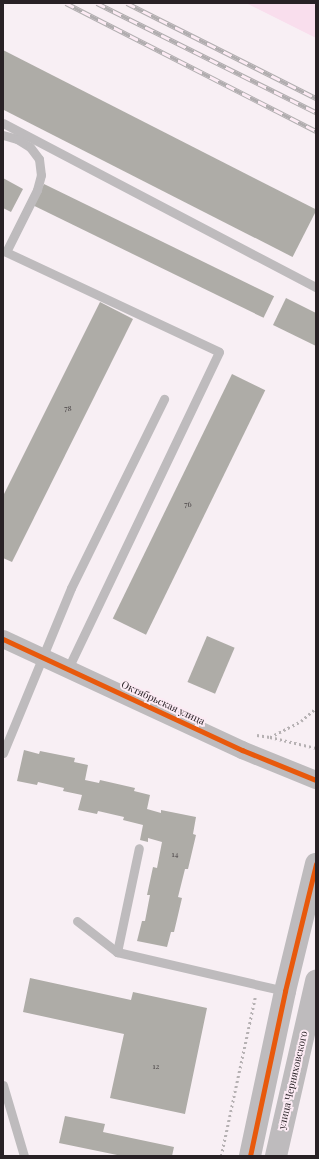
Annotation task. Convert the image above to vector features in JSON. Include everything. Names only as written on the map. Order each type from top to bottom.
[{"type":"street","name":"Октябрьская улица","points":[[3,639],[242,750],[316,780]]},
{"type":"street","points":[[250,1156],[285,991],[316,864]]},
{"type":"street","name":"улица Черняховского","points":[[276,1156],[316,981]]},
{"type":"lane","points":[[3,123],[316,287]]},
{"type":"lane","points":[[3,135],[17,139],[30,147],[39,159],[41,175],[37,190],[6,252],[219,352],[68,670]]},
{"type":"lane","points":[[3,753],[71,588],[164,399]]},
{"type":"lane","points":[[118,952],[139,848]]},
{"type":"lane","points":[[77,922],[118,952],[285,991]]},
{"type":"lane","points":[[3,1085],[24,1156]]},
{"type":"path","points":[[270,737],[301,721],[316,708]]},
{"type":"path","points":[[256,735],[316,748]]},
{"type":"path","points":[[221,1156],[258,985]]},
{"type":"shaded area","points":[[246,3],[316,3],[316,38]]},
{"type":"building","points":[[3,50],[316,209],[293,257],[3,109]]},
{"type":"building","points":[[3,178],[23,189],[11,212],[3,208]]},
{"type":"building","points":[[44,184],[274,296],[264,318],[33,206]]},
{"type":"building","points":[[286,298],[316,313],[316,346],[273,325]]},
{"type":"building","points":[[100,302],[133,319],[12,562],[3,558],[3,496]]},
{"type":"building","points":[[232,374],[265,390],[146,635],[113,618]]},
{"type":"building","points":[[207,636],[235,648],[215,694],[187,682]]},
{"type":"building","points":[[24,750],[39,754],[40,751],[75,758],[74,762],[88,765],[85,780],[99,783],[100,780],[135,788],[134,791],[150,795],[147,809],[161,813],[161,810],[196,817],[193,834],[196,835],[188,869],[185,869],[178,897],[182,898],[174,932],[171,932],[167,947],[137,941],[142,921],[145,921],[150,895],[147,895],[153,867],[157,868],[162,842],[148,838],[148,842],[140,840],[143,825],[123,820],[124,817],[98,811],[97,814],[78,810],[82,795],[63,791],[64,788],[38,782],[37,785],[17,781]]},
{"type":"building","points":[[30,978],[131,1000],[133,992],[207,1008],[185,1114],[110,1098],[124,1034],[23,1012]]},
{"type":"building","points":[[65,1116],[105,1124],[103,1132],[174,1147],[172,1156],[122,1156],[59,1143]]},
{"type":"railway","points":[[66,3],[316,131]]},
{"type":"railway","points":[[97,3],[316,112]]},
{"type":"railway","points":[[127,3],[316,98]]},
{"type":"cycle path","points":[[3,639],[242,750],[316,780]]},
{"type":"cycle path","points":[[250,1156],[285,991],[316,864]]}]
